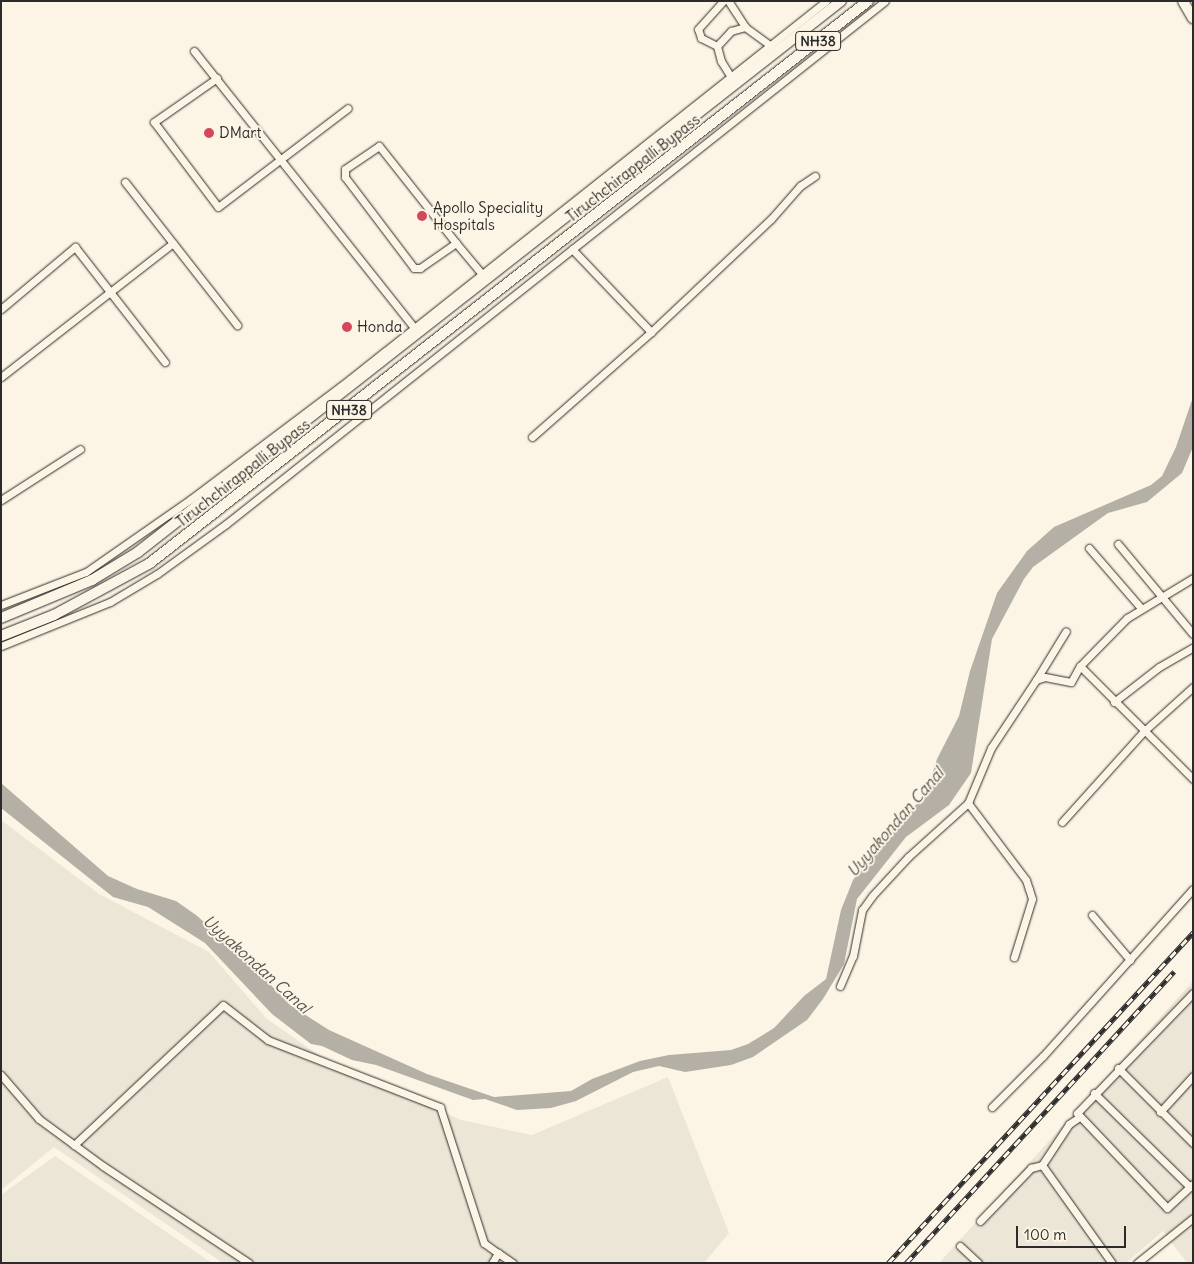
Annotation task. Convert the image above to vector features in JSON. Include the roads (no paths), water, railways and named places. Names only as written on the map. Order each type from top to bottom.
[{"type":"highway","name":"NH38","points":[[667,139],[841,1]]},
{"type":"highway","name":"Tiruchchirappalli Bypass","points":[[1,636],[54,615],[150,563],[868,1]]},
{"type":"highway","points":[[1183,1],[1193,18]]},
{"type":"highway","points":[[667,139],[671,125]]},
{"type":"highway","name":"Tiruchchirappalli Bypass","points":[[1,618],[92,580],[138,552],[667,139]]},
{"type":"street","points":[[2,604],[86,572],[131,543],[414,328],[826,1]]},
{"type":"street","points":[[1,646],[110,602],[157,574],[885,1]]},
{"type":"street","points":[[731,77],[721,61],[717,46],[701,38],[698,29],[727,2],[745,26],[770,45]]},
{"type":"street","points":[[717,46],[731,31],[745,26]]},
{"type":"street","points":[[194,51],[414,328]]},
{"type":"street","points":[[217,78],[154,122],[218,207],[348,108]]},
{"type":"street","points":[[456,243],[420,268],[414,268],[345,177],[345,169],[379,146],[482,274]]},
{"type":"street","points":[[532,438],[651,332],[770,218],[800,186],[815,176]]},
{"type":"street","points":[[125,182],[237,325]]},
{"type":"street","points":[[2,374],[173,244]]},
{"type":"street","points":[[1,309],[75,247],[108,292],[165,362]]},
{"type":"street","points":[[572,249],[651,332]]},
{"type":"street","points":[[1,500],[80,449]]},
{"type":"street","points":[[1118,544],[1162,594],[1193,634]]},
{"type":"street","points":[[1089,548],[1141,608]]},
{"type":"street","points":[[1036,680],[1045,677],[1071,682],[1080,666],[1097,646],[1141,608],[1162,594],[1193,578]]},
{"type":"street","points":[[840,986],[853,956],[862,910],[908,857],[968,803],[991,748],[1066,631]]},
{"type":"street","points":[[1114,702],[1159,667],[1193,647]]},
{"type":"street","points":[[1080,666],[1193,779]]},
{"type":"street","points":[[1062,822],[1144,731],[1193,687]]},
{"type":"street","points":[[968,803],[1026,880],[1032,899],[1014,957]]},
{"type":"street","points":[[992,1107],[1043,1056],[1193,889]]},
{"type":"street","points":[[1092,915],[1130,960]]},
{"type":"street","points":[[980,1221],[1031,1168],[1042,1165],[1069,1124],[1078,1118],[1079,1109],[1193,992]]},
{"type":"street","points":[[74,1145],[224,1005],[268,1040],[440,1107],[484,1243],[514,1263]]},
{"type":"street","points":[[1118,1068],[1160,1112],[1193,1142]]},
{"type":"street","points":[[1,1075],[39,1118],[74,1145],[248,1263]]},
{"type":"street","points":[[1160,1112],[1193,1076]]},
{"type":"street","points":[[1078,1118],[1167,1208],[1192,1186],[1094,1093]]},
{"type":"street","points":[[1042,1165],[1112,1263]]},
{"type":"street","points":[[1137,1263],[1193,1218]]},
{"type":"street","points":[[960,1246],[978,1263]]},
{"type":"street","points":[[492,1263],[498,1253]]},
{"type":"railway","points":[[888,1263],[1193,932]]},
{"type":"railway","points":[[906,1263],[1174,972]]},
{"type":"place","name":"DMart","points":[[209,133]]},
{"type":"place","name":"Apollo Speciality Hospitals","points":[[422,216]]},
{"type":"place","name":"Honda","points":[[347,327]]},
{"type":"water label","name":"Uyyakondan Canal","points":[[895,822]]},
{"type":"water label","name":"Uyyakondan Canal","points":[[257,964]]}]
